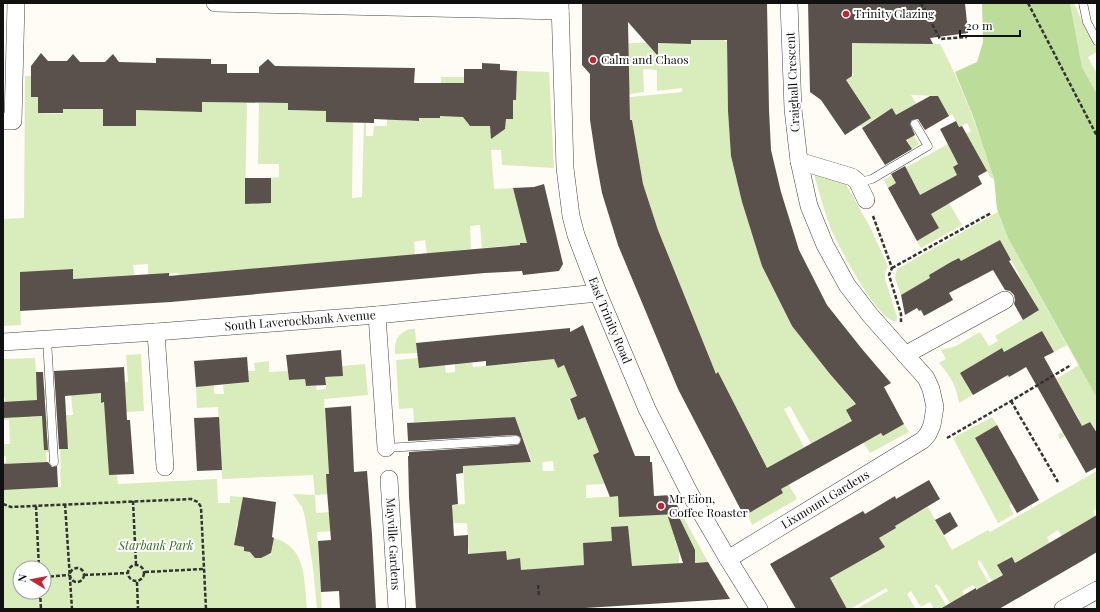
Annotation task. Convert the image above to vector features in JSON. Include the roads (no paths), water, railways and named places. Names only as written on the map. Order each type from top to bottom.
[{"type":"street","points":[[3,121],[13,121],[16,3]]},
{"type":"street","points":[[215,3],[560,7]]},
{"type":"street","name":"Craighall Crescent","points":[[789,3],[791,84],[795,135],[809,206],[817,227],[834,261],[858,301],[926,378],[934,398],[934,416],[928,434],[924,440]]},
{"type":"street","name":"East Trinity Road","points":[[560,7],[566,185],[576,235],[598,293],[646,409],[689,492],[759,609]]},
{"type":"street","points":[[799,161],[843,174],[857,181],[866,200]]},
{"type":"street","name":"South Laverockbank Avenue","points":[[3,342],[377,315],[598,293]]},
{"type":"street","points":[[901,350],[1005,300]]},
{"type":"street","points":[[377,315],[386,448]]},
{"type":"street","points":[[156,332],[165,467]]},
{"type":"street","name":"Lixmount Gardens","points":[[728,559],[924,440]]},
{"type":"street","name":"Mayville Gardens","points":[[389,479],[397,609]]},
{"type":"street","points":[[1063,609],[1097,590]]},
{"type":"lane","points":[[1083,3],[1087,22],[1097,42]]},
{"type":"lane","points":[[857,181],[872,179],[928,146],[915,124]]},
{"type":"lane","points":[[47,339],[54,462]]},
{"type":"lane","points":[[386,448],[516,440]]},
{"type":"place","name":"Trinity Glazing","points":[[846,14]]},
{"type":"place","name":"Calm and Chaos","points":[[593,60]]},
{"type":"place","name":"Mr Eion, Coffee Roaster","points":[[661,506]]},
{"type":"park label","name":"Starbank Park","points":[[156,546]]}]
